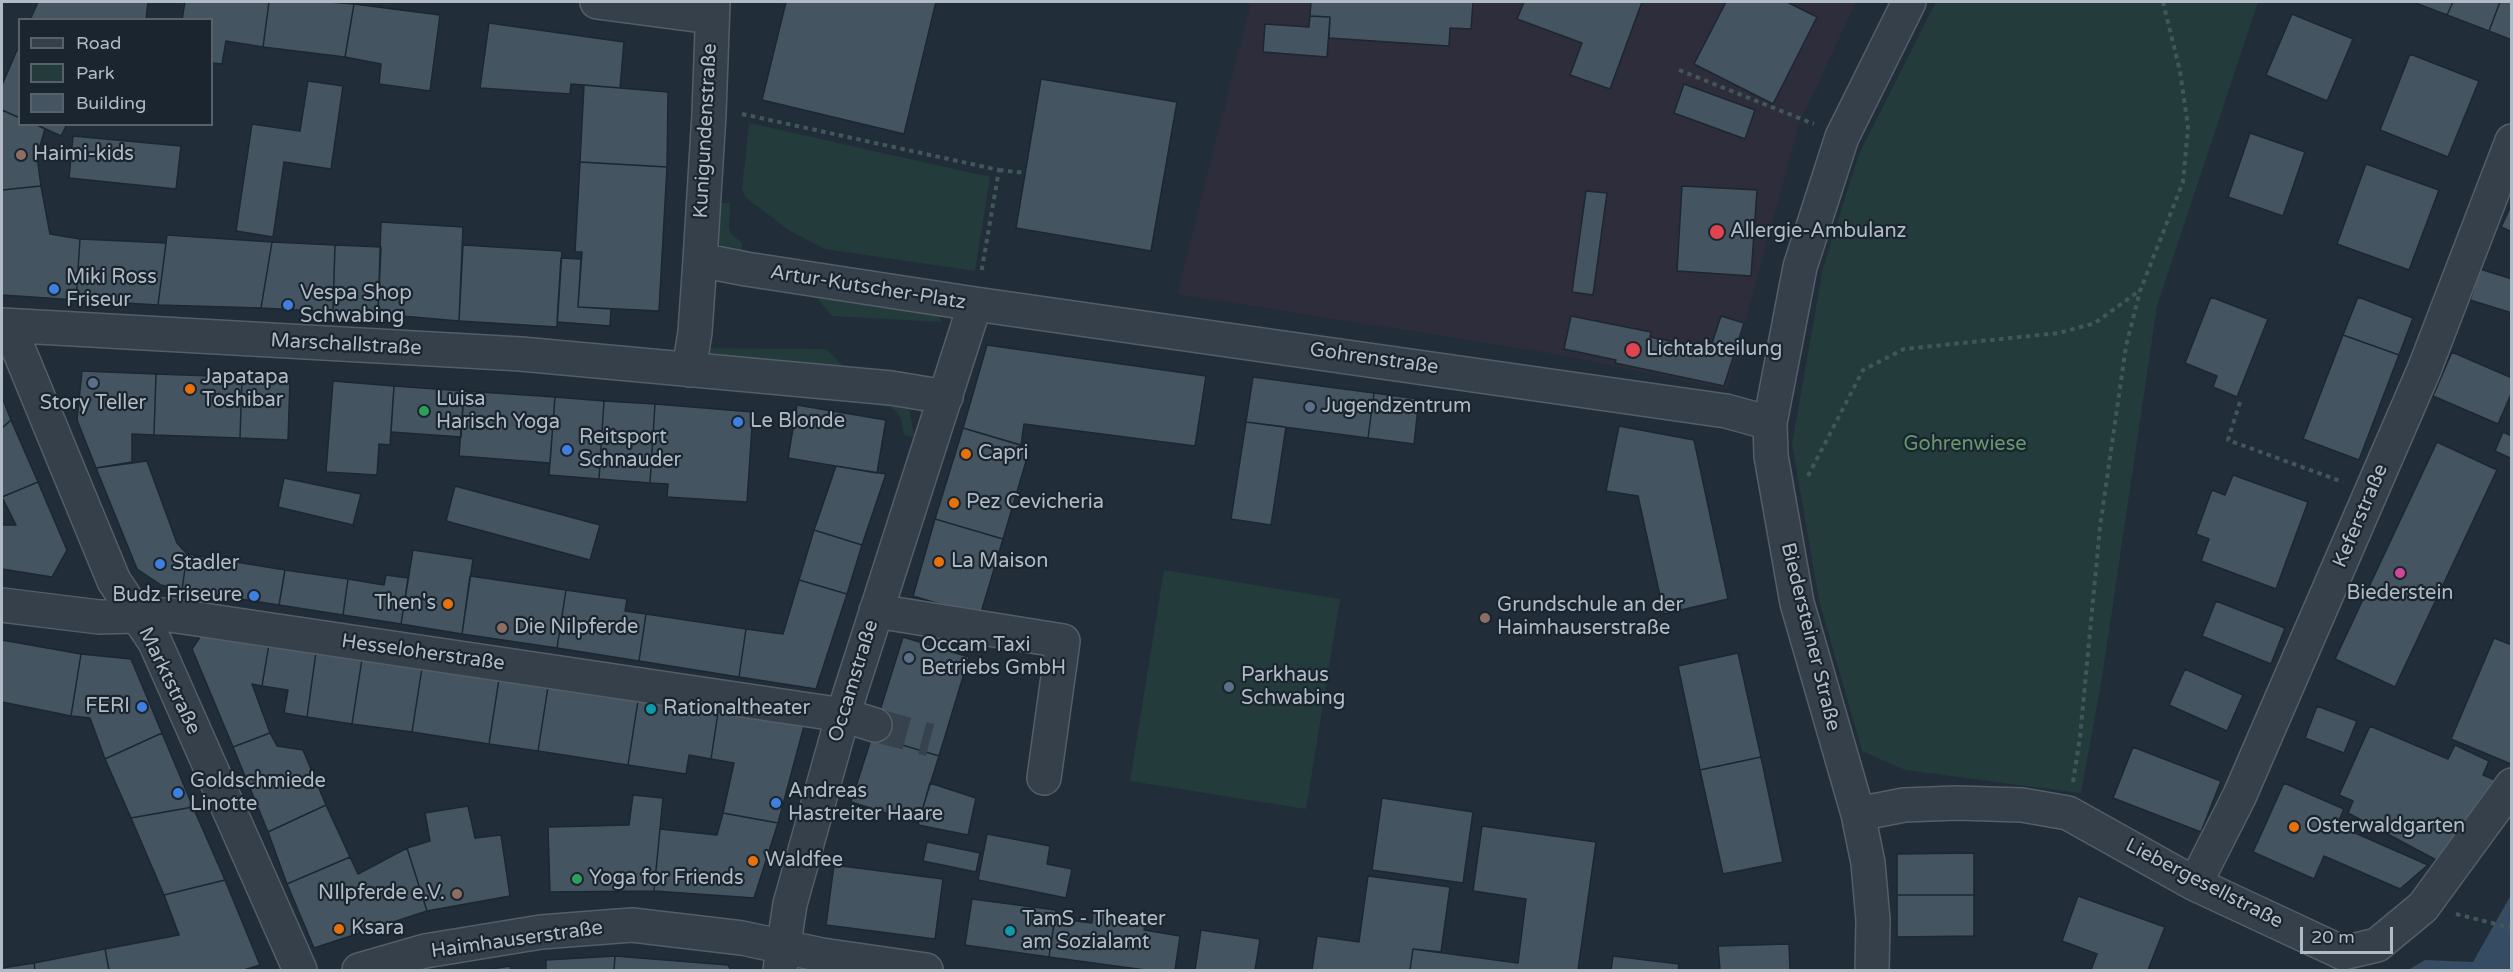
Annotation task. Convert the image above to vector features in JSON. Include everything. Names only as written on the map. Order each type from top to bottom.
[{"type":"street","points":[[597,2],[712,9]]},
{"type":"street","name":"Biedersteiner Straße","points":[[1872,970],[1873,920],[1868,864],[1858,814],[1797,603],[1773,466],[1770,423],[1800,267],[1842,136],[1909,2]]},
{"type":"street","name":"Kunigundenstraße","points":[[700,260],[709,114],[712,9]]},
{"type":"street","name":"Keferstraße","points":[[2195,884],[2239,797],[2424,370],[2511,141]]},
{"type":"street","points":[[700,260],[695,332],[689,370],[891,388],[946,397]]},
{"type":"street","name":"Artur-Kutscher-Platz","points":[[700,260],[746,269],[978,291],[946,397]]},
{"type":"street","name":"Gohrenstraße","points":[[978,291],[1726,411],[1770,423]]},
{"type":"street","name":"Marschallstraße","points":[[5,326],[521,354],[689,370]]},
{"type":"street","name":"Marktstraße","points":[[5,326],[114,580],[155,642],[300,970]]},
{"type":"street","name":"Occamstraße","points":[[782,958],[790,904],[843,715],[946,397]]},
{"type":"street","name":"Hesseloherstraße","points":[[2,605],[99,617],[136,614],[170,615],[843,715],[875,725]]},
{"type":"street","points":[[876,611],[1063,641],[1044,778]]},
{"type":"street","name":"Liebergesellstraße","points":[[1858,814],[1904,805],[1957,803],[2022,805],[2068,813],[2195,884],[2343,953],[2377,945],[2423,907],[2511,785]]},
{"type":"street","name":"Haimhauserstraße","points":[[359,970],[425,951],[541,932],[632,926],[742,938],[782,958],[822,955],[926,970]]},
{"type":"path","points":[[2068,813],[2080,737],[2100,527],[2126,346],[2140,291],[2183,182],[2188,128],[2180,71],[2163,2]]},
{"type":"path","points":[[1679,70],[1814,124]]},
{"type":"path","points":[[742,114],[999,170],[1025,173]]},
{"type":"path","points":[[978,291],[999,170]]},
{"type":"path","points":[[1808,477],[1863,370],[1904,349],[2059,333],[2095,323],[2140,291]]},
{"type":"path","points":[[2240,402],[2228,440],[2371,492]]},
{"type":"path","points":[[2455,914],[2511,928]]},
{"type":"shaded area","points":[[1251,2],[1856,2],[1799,124],[1727,389],[1556,354],[1177,294]]},
{"type":"green space","name":"Gohrenwiese","points":[[1936,2],[2258,2],[2157,306],[2102,678],[2081,793],[1905,770],[1862,751],[1819,600],[1792,444],[1823,268],[1859,154]]},
{"type":"green space","points":[[749,123],[990,177],[975,271],[825,249],[790,231],[745,197],[742,188]]},
{"type":"green space","points":[[713,203],[730,203],[729,228],[731,234],[742,243],[742,259],[723,249],[714,234]]},
{"type":"green space","points":[[810,290],[935,311],[942,322],[832,316]]},
{"type":"green space","points":[[706,348],[826,349],[849,372],[707,358]]},
{"type":"green space","points":[[874,395],[902,404],[910,412],[914,437],[904,435],[901,418],[896,411],[889,407],[873,405]]},
{"type":"green space","points":[[1164,570],[1340,599],[1306,809],[1130,781]]},
{"type":"water","points":[[2511,895],[2511,970],[2408,970],[2425,960],[2473,962]]},
{"type":"building","points":[[38,2],[148,2],[146,18],[31,18]]},
{"type":"building","points":[[185,2],[269,2],[263,47],[226,41],[222,64],[213,63],[213,18],[182,18]]},
{"type":"building","points":[[269,2],[354,4],[345,57],[263,47]]},
{"type":"building","points":[[786,2],[936,2],[904,134],[762,100]]},
{"type":"building","points":[[1311,2],[1473,2],[1471,29],[1450,28],[1449,46],[1329,38],[1330,17],[1310,16]]},
{"type":"building","points":[[1524,2],[1642,2],[1610,89],[1570,75],[1582,43],[1517,19]]},
{"type":"building","points":[[1726,2],[1787,2],[1817,17],[1773,104],[1694,64]]},
{"type":"building","points":[[2413,2],[2453,2],[2447,15]]},
{"type":"building","points":[[2453,2],[2500,2],[2489,31],[2447,15]]},
{"type":"building","points":[[2500,2],[2512,2],[2512,40],[2489,31]]},
{"type":"building","points":[[354,4],[440,15],[430,91],[379,84],[381,64],[345,57]]},
{"type":"building","points":[[2292,14],[2353,39],[2327,101],[2266,75]]},
{"type":"building","points":[[1310,16],[1330,17],[1327,57],[1263,52],[1265,24],[1309,27]]},
{"type":"building","points":[[489,23],[624,42],[620,88],[571,84],[570,94],[480,88]]},
{"type":"building","points":[[17,50],[18,117],[2,110],[2,85]]},
{"type":"building","points":[[2410,54],[2479,81],[2448,157],[2380,130]]},
{"type":"building","points":[[1041,79],[1177,102],[1151,251],[1016,228]]},
{"type":"building","points":[[308,81],[343,86],[331,169],[284,162],[273,237],[236,231],[252,124],[300,131]]},
{"type":"building","points":[[1684,84],[1755,110],[1745,139],[1674,113]]},
{"type":"building","points":[[584,85],[668,92],[667,167],[580,162]]},
{"type":"building","points":[[2,110],[18,117],[18,126],[39,126],[45,129],[37,156],[41,186],[2,190]]},
{"type":"building","points":[[39,126],[66,126],[61,136]]},
{"type":"building","points":[[2250,133],[2305,152],[2283,216],[2228,197]]},
{"type":"building","points":[[73,136],[181,146],[176,189],[69,178]]},
{"type":"building","points":[[580,162],[667,167],[659,311],[578,307],[582,252],[575,252]]},
{"type":"building","points":[[2366,164],[2439,190],[2409,270],[2337,244]]},
{"type":"building","points":[[41,186],[50,234],[80,239],[76,300],[2,295],[2,190]]},
{"type":"building","points":[[1682,186],[1757,190],[1751,276],[1677,271]]},
{"type":"building","points":[[1586,191],[1607,193],[1593,295],[1572,292]]},
{"type":"building","points":[[2512,204],[2512,232],[2501,227]]},
{"type":"building","points":[[381,222],[463,227],[459,321],[378,314]]},
{"type":"building","points":[[167,235],[272,242],[261,308],[158,305]]},
{"type":"building","points":[[80,239],[166,243],[158,305],[76,300]]},
{"type":"building","points":[[272,242],[335,245],[333,312],[261,308]]},
{"type":"building","points":[[335,245],[381,247],[378,314],[333,312]]},
{"type":"building","points":[[463,245],[562,251],[557,327],[459,321]]},
{"type":"building","points":[[561,258],[581,259],[578,307],[611,309],[610,326],[557,322]]},
{"type":"building","points":[[2480,269],[2512,279],[2512,313],[2470,300]]},
{"type":"building","points":[[2211,297],[2268,319],[2237,397],[2213,387],[2217,376],[2185,363]]},
{"type":"building","points":[[2358,297],[2413,318],[2399,355],[2343,335]]},
{"type":"building","points":[[1571,316],[1651,332],[1650,337],[1710,349],[1721,316],[1744,323],[1724,386],[1615,363],[1616,360],[1564,349]]},
{"type":"building","points":[[2343,335],[2399,355],[2359,460],[2303,439]]},
{"type":"building","points":[[987,345],[1206,376],[1195,446],[1024,424],[1021,445],[963,428]]},
{"type":"building","points":[[2452,352],[2512,378],[2512,392],[2498,424],[2433,396]]},
{"type":"building","points":[[82,371],[156,374],[154,435],[132,434],[132,462],[96,468],[77,420]]},
{"type":"building","points":[[156,374],[242,377],[240,438],[154,435]]},
{"type":"building","points":[[242,377],[290,379],[288,440],[240,438]]},
{"type":"building","points":[[1253,377],[1374,393],[1368,438],[1246,422]]},
{"type":"building","points":[[333,381],[394,386],[390,445],[379,444],[377,475],[326,472]]},
{"type":"building","points":[[394,386],[464,391],[461,437],[391,432]]},
{"type":"building","points":[[464,391],[555,397],[550,463],[459,456]]},
{"type":"building","points":[[1374,393],[1419,399],[1414,444],[1368,438]]},
{"type":"building","points":[[2,397],[11,420],[2,428]]},
{"type":"building","points":[[555,397],[604,401],[599,479],[549,475]]},
{"type":"building","points":[[604,401],[655,404],[650,483],[599,479]]},
{"type":"building","points":[[655,404],[753,412],[747,502],[667,497],[668,484],[650,483]]},
{"type":"building","points":[[797,405],[886,420],[877,473],[788,458]]},
{"type":"building","points":[[11,420],[38,482],[2,497],[2,428]]},
{"type":"building","points":[[1246,422],[1286,427],[1271,525],[1231,519]]},
{"type":"building","points":[[1619,426],[1694,440],[1728,599],[1664,614],[1638,496],[1606,491]]},
{"type":"building","points":[[963,428],[1030,448],[1003,539],[935,519]]},
{"type":"building","points":[[2503,432],[2512,436],[2512,459],[2495,451]]},
{"type":"building","points":[[2437,442],[2497,470],[2395,687],[2335,659]]},
{"type":"building","points":[[147,461],[177,543],[187,554],[182,590],[161,585],[137,569],[96,468]]},
{"type":"building","points":[[836,466],[886,474],[862,545],[814,530]]},
{"type":"building","points":[[2233,475],[2308,502],[2276,589],[2201,561],[2209,539],[2196,534],[2212,490],[2225,495]]},
{"type":"building","points":[[284,478],[361,494],[353,525],[278,507]]},
{"type":"building","points":[[38,482],[67,550],[52,577],[2,569],[2,525],[16,525],[2,497]]},
{"type":"building","points":[[455,486],[600,525],[590,560],[446,521]]},
{"type":"building","points":[[935,519],[1003,539],[980,616],[913,596]]},
{"type":"building","points":[[814,530],[862,545],[847,594],[799,580]]},
{"type":"building","points":[[413,550],[473,559],[462,634],[401,624]]},
{"type":"building","points":[[187,554],[285,570],[279,605],[182,590]]},
{"type":"building","points":[[285,570],[348,579],[343,615],[279,605]]},
{"type":"building","points":[[386,575],[408,578],[401,624],[343,615],[348,579],[384,585]]},
{"type":"building","points":[[470,576],[566,590],[557,648],[462,634]]},
{"type":"building","points":[[799,580],[847,594],[816,689],[739,677],[746,629],[783,634]]},
{"type":"building","points":[[566,590],[627,599],[625,611],[646,614],[639,661],[557,648]]},
{"type":"building","points":[[2216,601],[2285,628],[2271,664],[2202,636]]},
{"type":"building","points":[[646,614],[746,629],[739,677],[639,661]]},
{"type":"building","points":[[202,634],[269,644],[262,686],[252,684],[270,733],[233,747],[192,649]]},
{"type":"building","points":[[903,637],[969,657],[939,756],[872,736]]},
{"type":"building","points":[[2494,638],[2512,645],[2511,764],[2451,739]]},
{"type":"building","points":[[2,640],[81,654],[71,716],[2,702]]},
{"type":"building","points":[[269,644],[316,652],[307,717],[284,713],[288,690],[262,686]]},
{"type":"building","points":[[316,652],[362,659],[352,724],[307,717]]},
{"type":"building","points":[[1738,653],[1761,757],[1700,770],[1678,666]]},
{"type":"building","points":[[81,654],[131,659],[162,733],[105,759],[90,718],[71,716]]},
{"type":"building","points":[[362,659],[422,668],[412,732],[352,724]]},
{"type":"building","points":[[422,668],[499,679],[489,744],[412,732]]},
{"type":"building","points":[[2185,669],[2243,695],[2227,731],[2169,705]]},
{"type":"building","points":[[499,679],[548,687],[538,751],[489,744]]},
{"type":"building","points":[[548,687],[638,701],[628,765],[538,751]]},
{"type":"building","points":[[638,701],[718,713],[711,759],[689,755],[686,774],[628,765]]},
{"type":"building","points":[[2317,706],[2357,721],[2344,753],[2305,738]]},
{"type":"building","points":[[718,713],[804,726],[778,823],[723,813],[734,763],[711,759]]},
{"type":"building","points":[[2370,726],[2448,759],[2455,745],[2489,761],[2483,775],[2495,780],[2440,862],[2348,813],[2353,801],[2339,795]]},
{"type":"building","points":[[162,733],[193,807],[131,818],[105,759]]},
{"type":"building","points":[[270,733],[277,746],[303,750],[326,805],[268,832],[233,747]]},
{"type":"building","points":[[872,736],[939,756],[918,823],[851,802]]},
{"type":"building","points":[[2133,747],[2221,781],[2201,832],[2113,798]]},
{"type":"building","points":[[1761,757],[1783,862],[1723,874],[1700,770]]},
{"type":"building","points":[[930,783],[976,798],[968,835],[918,825]]},
{"type":"building","points":[[2284,783],[2344,809],[2337,825],[2428,865],[2400,889],[2324,856],[2314,879],[2253,852]]},
{"type":"building","points":[[633,795],[663,798],[654,891],[550,892],[548,827],[629,825]]},
{"type":"building","points":[[1382,798],[1473,812],[1463,883],[1372,870]]},
{"type":"building","points":[[326,805],[350,857],[287,884],[268,832]]},
{"type":"building","points":[[468,806],[475,838],[501,835],[510,896],[427,911],[407,848],[430,841],[425,813]]},
{"type":"building","points":[[193,807],[225,880],[164,895],[131,818]]},
{"type":"building","points":[[723,813],[778,823],[754,898],[654,891],[660,829],[717,835]]},
{"type":"building","points":[[1482,826],[1596,842],[1578,970],[1410,970],[1413,949],[1518,963],[1526,899],[1473,891]]},
{"type":"building","points":[[987,834],[1050,846],[1047,864],[1072,869],[1066,898],[978,880]]},
{"type":"building","points":[[927,842],[980,853],[976,872],[923,861]]},
{"type":"building","points":[[407,848],[427,911],[314,948],[287,884],[350,857],[358,874]]},
{"type":"building","points":[[1974,853],[1974,895],[1897,895],[1897,854]]},
{"type":"building","points":[[834,865],[943,879],[935,939],[826,925]]},
{"type":"building","points":[[1368,876],[1450,887],[1441,952],[1413,949],[1410,970],[1312,970],[1317,936],[1359,942]]},
{"type":"building","points":[[225,880],[260,965],[244,970],[109,970],[105,949],[179,935],[164,895]]},
{"type":"building","points":[[1897,895],[1974,895],[1974,936],[1897,937]]},
{"type":"building","points":[[2078,896],[2165,927],[2148,970],[2091,970],[2097,954],[2062,941]]},
{"type":"building","name":"TamS - Theater am Sozialamt","points":[[972,899],[1056,910],[1049,957],[965,945]]},
{"type":"building","points":[[1093,911],[1146,919],[1144,930],[1180,936],[1175,970],[1145,970],[1049,957],[1055,918],[1092,923]]},
{"type":"building","points":[[1201,930],[1260,939],[1255,970],[1195,970]]},
{"type":"building","points":[[1789,944],[1790,970],[1720,970],[1718,946]]},
{"type":"building","points":[[105,949],[109,970],[35,970],[34,963]]},
{"type":"building","points":[[615,956],[728,965],[731,970],[614,970]]},
{"type":"building","points":[[615,956],[614,970],[546,970],[546,960]]},
{"type":"building","points":[[1613,956],[1679,964],[1678,970],[1611,970]]},
{"type":"building","points":[[34,963],[35,970],[2,970],[2,968]]},
{"type":"building","points":[[510,966],[511,970],[485,970]]},
{"type":"tunnel","points":[[875,725],[930,740]]},
{"type":"place","name":"Haimi-kids","points":[[21,155]]},
{"type":"place","name":"Allergie-Ambulanz","points":[[1717,232]]},
{"type":"place","name":"Miki Ross Friseur","points":[[54,289]]},
{"type":"place","name":"Vespa Shop Schwabing","points":[[288,305]]},
{"type":"place","name":"Lichtabteilung","points":[[1633,350]]},
{"type":"place","name":"Story Teller","points":[[93,383]]},
{"type":"place","name":"Japatapa Toshibar","points":[[190,389]]},
{"type":"place","name":"Jugendzentrum","points":[[1310,407]]},
{"type":"place","name":"Luisa Harisch Yoga","points":[[424,411]]},
{"type":"place","name":"Le Blonde","points":[[738,422]]},
{"type":"place","name":"Reitsport Schnauder","points":[[567,450]]},
{"type":"place","name":"Capri","points":[[966,454]]},
{"type":"place","name":"Pez Cevicheria","points":[[954,503]]},
{"type":"place","name":"La Maison","points":[[939,562]]},
{"type":"place","name":"Stadler","points":[[160,564]]},
{"type":"place","name":"Biederstein","points":[[2400,573]]},
{"type":"place","name":"Budz Friseure","points":[[254,596]]},
{"type":"place","name":"Then's","points":[[448,604]]},
{"type":"place","name":"Grundschule an der Haimhauserstraße","points":[[1485,618]]},
{"type":"place","name":"Die Nilpferde","points":[[502,628]]},
{"type":"place","name":"Occam Taxi Betriebs GmbH","points":[[909,658]]},
{"type":"place","name":"Parkhaus Schwabing","points":[[1229,687]]},
{"type":"place","name":"FERI","points":[[142,707]]},
{"type":"place","name":"Rationaltheater","points":[[651,709]]},
{"type":"place","name":"Goldschmiede Linotte","points":[[178,793]]},
{"type":"place","name":"Andreas Hastreiter Haare","points":[[776,803]]},
{"type":"place","name":"Osterwaldgarten","points":[[2294,827]]},
{"type":"place","name":"Waldfee","points":[[753,861]]},
{"type":"place","name":"Yoga for Friends","points":[[577,879]]},
{"type":"place","name":"NIlpferde e.V.","points":[[457,894]]},
{"type":"place","name":"Ksara","points":[[339,929]]},
{"type":"place","name":"TamS - Theater am Sozialamt","points":[[1010,931]]}]
